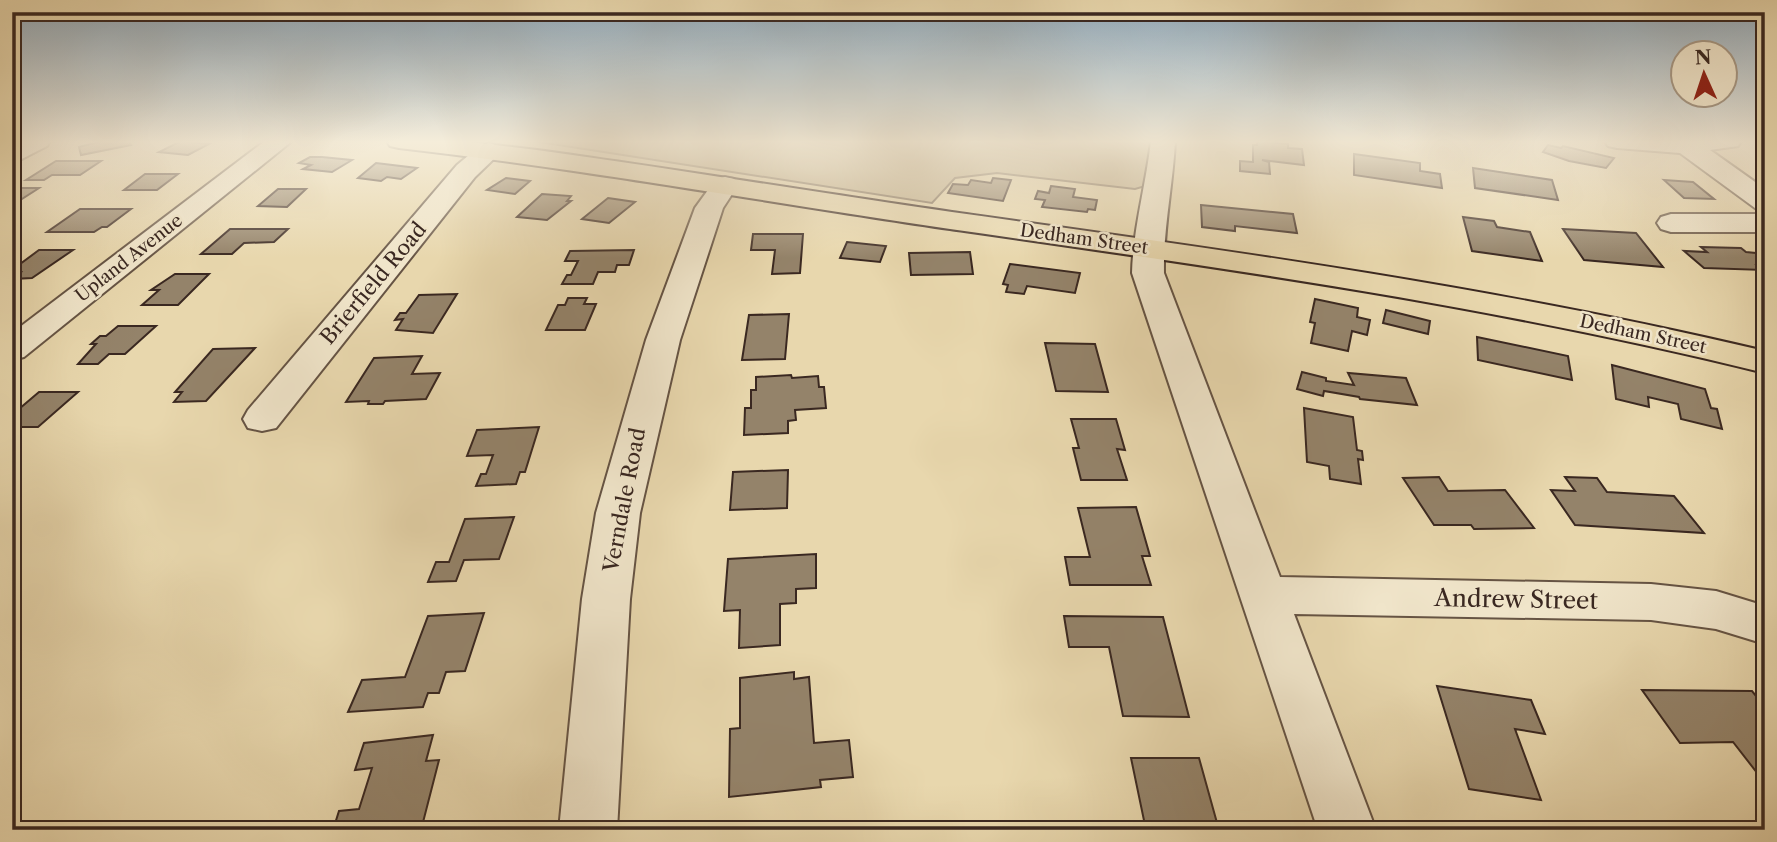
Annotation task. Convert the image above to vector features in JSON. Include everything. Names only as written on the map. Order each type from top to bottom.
[{"type":"main road","name":"Dedham Street","points":[[692,180],[1354,276],[1448,293],[1765,362]]},
{"type":"street","name":"Upland Avenue","points":[[12,350],[230,180]]},
{"type":"street","name":"Brierfield Road","points":[[262,419],[458,180]]},
{"type":"street","points":[[1160,180],[1148,248],[1148,273],[1347,830]]},
{"type":"street","points":[[1736,180],[1765,202]]},
{"type":"street","name":"Verndale Road","points":[[588,830],[606,598],[618,513],[663,340],[699,244],[709,208],[725,185]]},
{"type":"street","points":[[1671,223],[1765,223]]},
{"type":"street","name":"Andrew Street","points":[[1265,595],[1651,602],[1716,610],[1765,625]]},
{"type":"shaded area","points":[[786,180],[953,180],[932,203]]},
{"type":"shaded area","points":[[1060,180],[1152,180],[1152,184],[1135,189]]},
{"type":"building","points":[[137,180],[170,180],[157,190],[124,190]]},
{"type":"building","points":[[502,180],[530,181],[515,194],[487,190]]},
{"type":"building","points":[[971,180],[991,183],[992,180],[1011,180],[1003,201],[948,193],[953,184],[968,185]]},
{"type":"building","points":[[1390,180],[1441,180],[1442,188]]},
{"type":"building","points":[[1474,180],[1552,180],[1558,200],[1475,188]]},
{"type":"building","points":[[1664,180],[1693,182],[1714,199],[1684,198]]},
{"type":"building","points":[[1051,186],[1075,189],[1073,197],[1097,200],[1095,210],[1088,209],[1087,212],[1042,207],[1045,200],[1035,199],[1038,191],[1049,193]]},
{"type":"building","points":[[12,188],[39,188],[14,204]]},
{"type":"building","points":[[278,189],[306,189],[287,207],[258,206]]},
{"type":"building","points":[[542,194],[571,196],[567,201],[571,201],[547,220],[517,217]]},
{"type":"building","points":[[608,198],[635,202],[609,223],[582,219]]},
{"type":"building","points":[[1201,205],[1293,214],[1297,233],[1235,226],[1235,231],[1202,227]]},
{"type":"building","points":[[80,209],[131,209],[107,227],[94,232],[47,232]]},
{"type":"building","points":[[1463,217],[1494,221],[1497,227],[1530,232],[1542,261],[1472,251]]},
{"type":"building","points":[[230,229],[288,229],[274,242],[244,243],[232,254],[201,254]]},
{"type":"building","points":[[1563,229],[1636,233],[1663,267],[1584,260]]},
{"type":"building","points":[[753,234],[803,234],[800,273],[772,274],[775,250],[751,250]]},
{"type":"building","points":[[847,242],[886,246],[880,262],[840,258]]},
{"type":"building","points":[[1701,247],[1741,248],[1765,258],[1765,265],[1757,265],[1763,270],[1704,268],[1684,251],[1707,252]]},
{"type":"building","points":[[39,250],[73,250],[32,278],[12,279],[21,272],[12,270]]},
{"type":"building","points":[[634,250],[629,265],[617,265],[615,272],[598,272],[593,284],[562,284],[567,275],[571,275],[578,261],[565,261],[570,251]]},
{"type":"building","points":[[970,252],[973,274],[911,275],[909,253]]},
{"type":"building","points":[[1010,264],[1080,273],[1075,293],[1027,286],[1024,294],[1006,292],[1008,285],[1003,284]]},
{"type":"building","points":[[175,274],[209,274],[178,305],[142,305],[159,290],[151,290]]},
{"type":"building","points":[[457,294],[433,333],[396,330],[403,319],[395,320],[400,313],[406,313],[419,295]]},
{"type":"building","points":[[568,298],[587,298],[584,304],[596,304],[585,330],[546,330],[558,305],[565,305]]},
{"type":"building","points":[[1315,299],[1358,308],[1357,317],[1370,320],[1367,335],[1352,331],[1348,351],[1311,343],[1315,323],[1310,322]]},
{"type":"building","points":[[1386,310],[1430,321],[1428,334],[1383,323]]},
{"type":"building","points":[[789,314],[785,359],[742,360],[749,315]]},
{"type":"building","points":[[118,326],[156,326],[125,354],[109,354],[98,364],[78,364],[96,344],[91,344]]},
{"type":"building","points":[[1477,337],[1568,356],[1572,380],[1478,360]]},
{"type":"building","points":[[1045,343],[1095,344],[1108,392],[1056,391]]},
{"type":"building","points":[[255,348],[206,401],[174,402],[182,392],[175,392],[213,349]]},
{"type":"building","points":[[422,356],[412,374],[440,373],[426,399],[385,401],[383,404],[368,404],[369,401],[346,402],[374,358]]},
{"type":"building","points":[[1612,365],[1705,389],[1711,408],[1717,409],[1722,429],[1681,419],[1678,404],[1648,397],[1649,407],[1616,399]]},
{"type":"building","points":[[1302,372],[1326,378],[1326,381],[1354,385],[1348,373],[1406,378],[1417,405],[1360,399],[1324,391],[1323,396],[1297,389]]},
{"type":"building","points":[[791,375],[792,378],[818,376],[819,387],[824,387],[826,408],[795,410],[796,420],[788,421],[788,433],[744,435],[745,408],[751,408],[751,390],[756,390],[756,377]]},
{"type":"building","points":[[39,392],[78,392],[38,427],[12,427],[12,415]]},
{"type":"building","points":[[1304,408],[1353,417],[1357,450],[1362,451],[1363,460],[1358,459],[1361,484],[1330,479],[1329,466],[1307,462]]},
{"type":"building","points":[[1071,419],[1116,419],[1125,450],[1117,449],[1127,480],[1081,480],[1073,448],[1079,448]]},
{"type":"building","points":[[539,427],[525,472],[520,472],[516,484],[476,486],[481,474],[486,474],[493,455],[467,456],[477,430]]},
{"type":"building","points":[[788,470],[787,508],[730,510],[733,472]]},
{"type":"building","points":[[1439,477],[1448,491],[1505,490],[1534,528],[1474,529],[1471,525],[1434,525],[1403,478]]},
{"type":"building","points":[[1565,477],[1597,478],[1607,492],[1674,496],[1704,533],[1575,525],[1551,490],[1575,491]]},
{"type":"building","points":[[1136,507],[1150,556],[1142,556],[1151,585],[1070,585],[1065,557],[1090,557],[1078,508]]},
{"type":"building","points":[[514,517],[499,559],[464,560],[456,581],[428,582],[436,562],[449,562],[465,519]]},
{"type":"building","points":[[816,554],[816,588],[796,589],[796,603],[780,604],[780,645],[739,648],[740,610],[724,611],[728,559]]},
{"type":"building","points":[[484,613],[465,671],[446,672],[439,693],[428,693],[423,707],[348,712],[362,680],[405,677],[428,616]]},
{"type":"building","points":[[1064,616],[1163,617],[1189,717],[1123,716],[1109,647],[1069,647]]},
{"type":"building","points":[[794,672],[794,679],[809,677],[814,743],[849,740],[853,777],[820,780],[821,787],[729,797],[730,729],[740,728],[740,678]]},
{"type":"building","points":[[1437,686],[1531,700],[1545,734],[1515,729],[1541,800],[1469,789]]},
{"type":"building","points":[[1642,690],[1752,691],[1765,707],[1765,783],[1733,742],[1680,743]]},
{"type":"building","points":[[433,735],[426,761],[439,760],[421,830],[333,830],[339,811],[359,809],[372,768],[355,770],[364,743]]},
{"type":"building","points":[[1131,758],[1199,758],[1219,830],[1146,830]]}]
